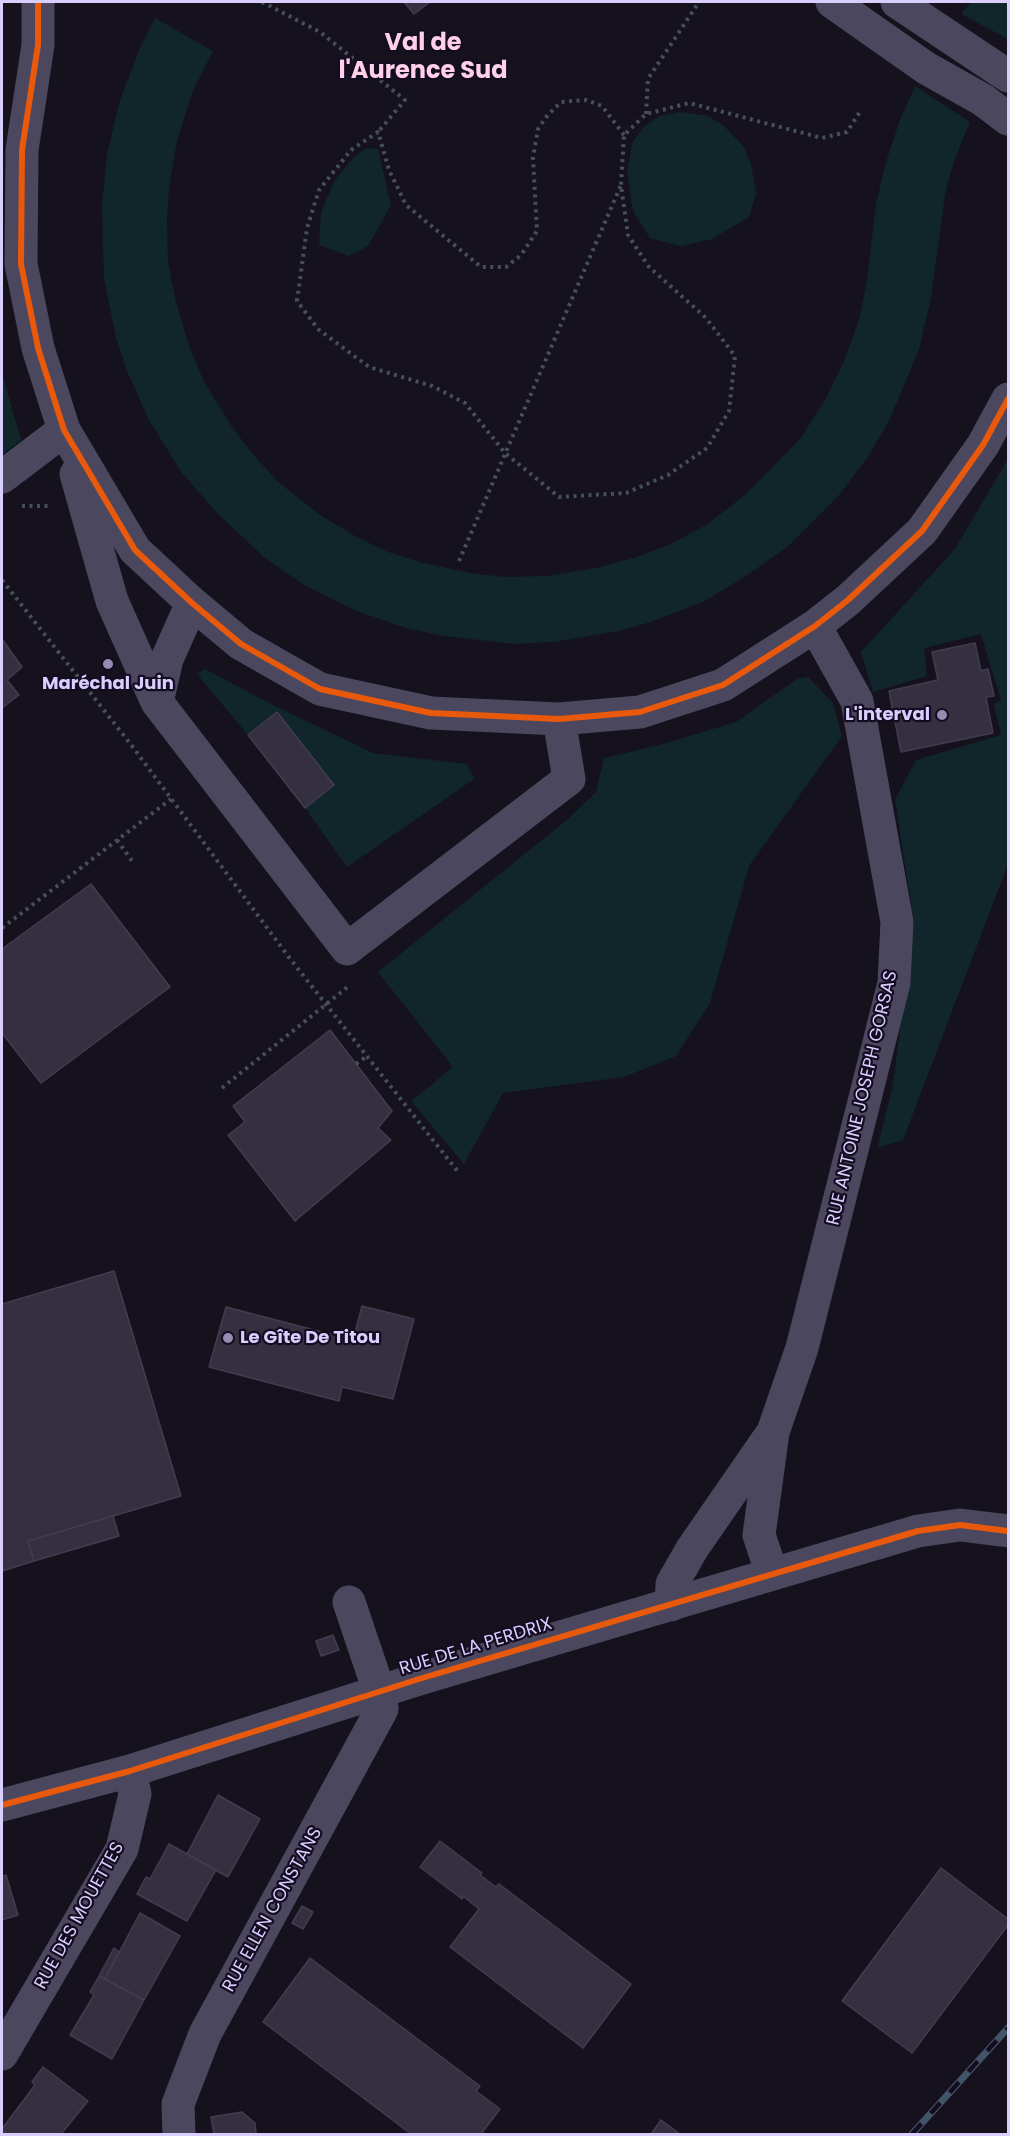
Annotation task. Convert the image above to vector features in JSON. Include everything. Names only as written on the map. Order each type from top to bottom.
[{"type":"street","points":[[38,2],[38,45],[22,150],[21,264],[38,348],[64,430],[112,601],[157,702],[347,950],[569,779],[559,719]]},
{"type":"street","points":[[832,2],[926,68],[996,110]]},
{"type":"street","points":[[897,2],[1005,74]]},
{"type":"street","points":[[64,430],[135,550],[192,603],[241,644],[320,689],[431,713],[559,719],[640,712],[723,685],[814,626],[848,600],[922,531],[983,445],[1008,399]]},
{"type":"street","points":[[2,477],[64,430]]},
{"type":"street","points":[[157,702],[168,659],[192,603]]},
{"type":"street","name":"RUE ANTOINE JOSEPH GORSAS","points":[[772,1574],[759,1535],[773,1432],[802,1348],[894,983],[897,922],[857,701],[814,626]]},
{"type":"street","name":"RUE ANTOINE JOSEPH GORSAS","points":[[671,1605],[672,1584],[692,1550],[773,1432]]},
{"type":"street","name":"RUE DE LA PERDRIX","points":[[2,1805],[129,1771],[379,1691],[918,1532],[960,1525],[1008,1531]]},
{"type":"street","points":[[349,1602],[379,1691]]},
{"type":"street","name":"RUE ELLEN CONSTANS","points":[[179,2134],[178,2104],[205,2034],[378,1718],[382,1709],[379,1691]]},
{"type":"street","name":"RUE DES MOUETTES","points":[[2,2054],[122,1849],[135,1794],[129,1771]]},
{"type":"path","points":[[262,2],[320,32],[405,100],[378,132],[351,150],[319,190],[307,228],[297,301],[318,329],[369,367],[432,386],[465,403],[505,453],[559,496],[626,493],[669,475],[707,448],[729,411],[735,356],[706,318],[649,267],[628,235],[621,185],[624,135],[603,106],[586,100],[561,102],[538,129],[533,158],[537,231],[521,255],[506,267],[481,267],[406,205],[389,171],[378,132]]},
{"type":"path","points":[[646,114],[648,79],[699,2]]},
{"type":"path","points":[[624,135],[646,114],[689,103],[822,138],[846,132],[861,110]]},
{"type":"path","points":[[459,561],[621,185]]},
{"type":"path","points":[[17,506],[53,506]]},
{"type":"path","points":[[2,580],[326,1004],[459,1173]]},
{"type":"path","points":[[2,928],[171,799]]},
{"type":"path","points":[[117,840],[132,861]]},
{"type":"path","points":[[222,1088],[358,979]]},
{"type":"path","points":[[356,1064],[367,1056]]},
{"type":"green space","points":[[971,2],[1008,2],[1008,39],[961,14]]},
{"type":"green space","points":[[155,18],[213,51],[192,93],[177,141],[169,187],[168,263],[188,343],[204,382],[230,424],[251,452],[277,481],[320,515],[355,536],[388,552],[423,563],[470,573],[505,577],[547,576],[596,568],[634,558],[669,545],[706,525],[745,495],[800,439],[825,400],[844,361],[859,320],[867,281],[876,204],[886,162],[900,120],[915,86],[970,122],[954,161],[945,194],[931,298],[919,349],[889,421],[867,458],[839,495],[787,547],[703,602],[619,631],[554,642],[515,644],[444,636],[406,628],[354,610],[304,585],[265,558],[218,514],[182,473],[149,420],[127,371],[116,337],[104,279],[102,206],[107,155],[120,100],[140,48]]},
{"type":"green space","points":[[680,112],[708,116],[724,126],[744,147],[751,164],[756,193],[749,217],[712,239],[680,246],[650,238],[633,211],[627,171],[633,141],[645,126],[659,116]]},
{"type":"green space","points":[[367,148],[378,149],[391,205],[368,246],[349,256],[319,245],[321,213],[334,181],[355,156]]},
{"type":"green space","points":[[2,373],[21,440],[2,455]]},
{"type":"green space","points":[[1008,459],[1008,864],[903,1140],[877,1148],[893,1084],[914,922],[895,800],[916,760],[1001,735],[994,704],[1001,700],[981,634],[924,648],[927,676],[873,692],[861,652],[955,549]]},
{"type":"green space","points":[[205,669],[373,753],[467,764],[474,779],[347,867],[305,808],[334,785],[277,713],[248,735],[197,674]]},
{"type":"green space","points":[[808,677],[833,703],[842,736],[749,866],[710,1003],[676,1056],[624,1077],[503,1093],[464,1164],[411,1101],[453,1067],[378,972],[567,820],[596,792],[604,758],[660,745],[736,722],[797,679]]},
{"type":"building","points":[[404,2],[430,2],[414,14]]},
{"type":"building","points":[[2,639],[22,667],[7,680],[19,695],[2,708]]},
{"type":"building","name":"L'interval","points":[[975,643],[981,671],[988,669],[994,696],[986,697],[993,733],[901,752],[889,691],[938,680],[932,652]]},
{"type":"building","points":[[277,712],[334,785],[305,808],[248,735]]},
{"type":"building","points":[[91,884],[170,987],[41,1083],[2,1033],[2,949]]},
{"type":"building","points":[[330,1030],[392,1111],[378,1128],[391,1140],[295,1221],[228,1135],[245,1122],[233,1106]]},
{"type":"building","points":[[114,1271],[181,1496],[28,1541],[34,1561],[2,1571],[2,1304]]},
{"type":"building","points":[[362,1306],[414,1319],[393,1399],[342,1387],[339,1401],[209,1367],[226,1307],[353,1340]]},
{"type":"building","points":[[113,1516],[119,1536],[34,1561],[28,1541]]},
{"type":"building","points":[[333,1635],[339,1650],[321,1656],[316,1641]]},
{"type":"building","points":[[218,1795],[260,1819],[228,1877],[187,1854]]},
{"type":"building","points":[[440,1841],[482,1873],[480,1875],[496,1887],[499,1884],[631,1984],[583,2048],[450,1947],[479,1909],[420,1867]]},
{"type":"building","points":[[169,1844],[216,1870],[187,1921],[137,1894],[146,1877],[150,1879]]},
{"type":"building","points":[[941,1868],[1008,1919],[1008,1925],[912,2053],[842,2001]]},
{"type":"building","points":[[6,1875],[18,1915],[2,1920],[2,1876]]},
{"type":"building","points":[[302,1906],[313,1912],[303,1929],[292,1923]]},
{"type":"building","points":[[140,1913],[180,1936],[144,2000],[105,1979]]},
{"type":"building","points":[[114,1948],[119,1952],[105,1979],[99,1976]]},
{"type":"building","points":[[310,1958],[480,2086],[476,2091],[500,2109],[481,2134],[411,2134],[263,2022]]},
{"type":"building","points":[[99,1976],[144,2000],[112,2059],[70,2035],[94,1995],[90,1992]]},
{"type":"building","points":[[43,2067],[88,2101],[61,2134],[6,2134],[2,2129],[35,2085],[32,2082]]},
{"type":"building","points":[[242,2112],[255,2123],[256,2134],[214,2134],[211,2117]]},
{"type":"building","points":[[661,2120],[680,2134],[651,2134]]},
{"type":"railway","points":[[912,2134],[1008,2028]]},
{"type":"cycle path","points":[[38,2],[38,45],[22,150],[21,264],[38,348],[64,430],[135,550],[192,603],[241,644],[320,689],[431,713],[559,719],[640,712],[723,685],[815,626],[848,600],[922,531],[983,445],[1008,399]]},
{"type":"cycle path","points":[[2,1805],[130,1771],[419,1679],[918,1531],[960,1525],[1008,1531]]},
{"type":"place","name":"Maréchal Juin","points":[[108,664]]},
{"type":"place","name":"L'interval","points":[[942,715]]},
{"type":"place","name":"Le Gîte De Titou","points":[[228,1338]]},
{"type":"district","name":"Val de l'Aurence Sud","points":[[423,58]]}]
